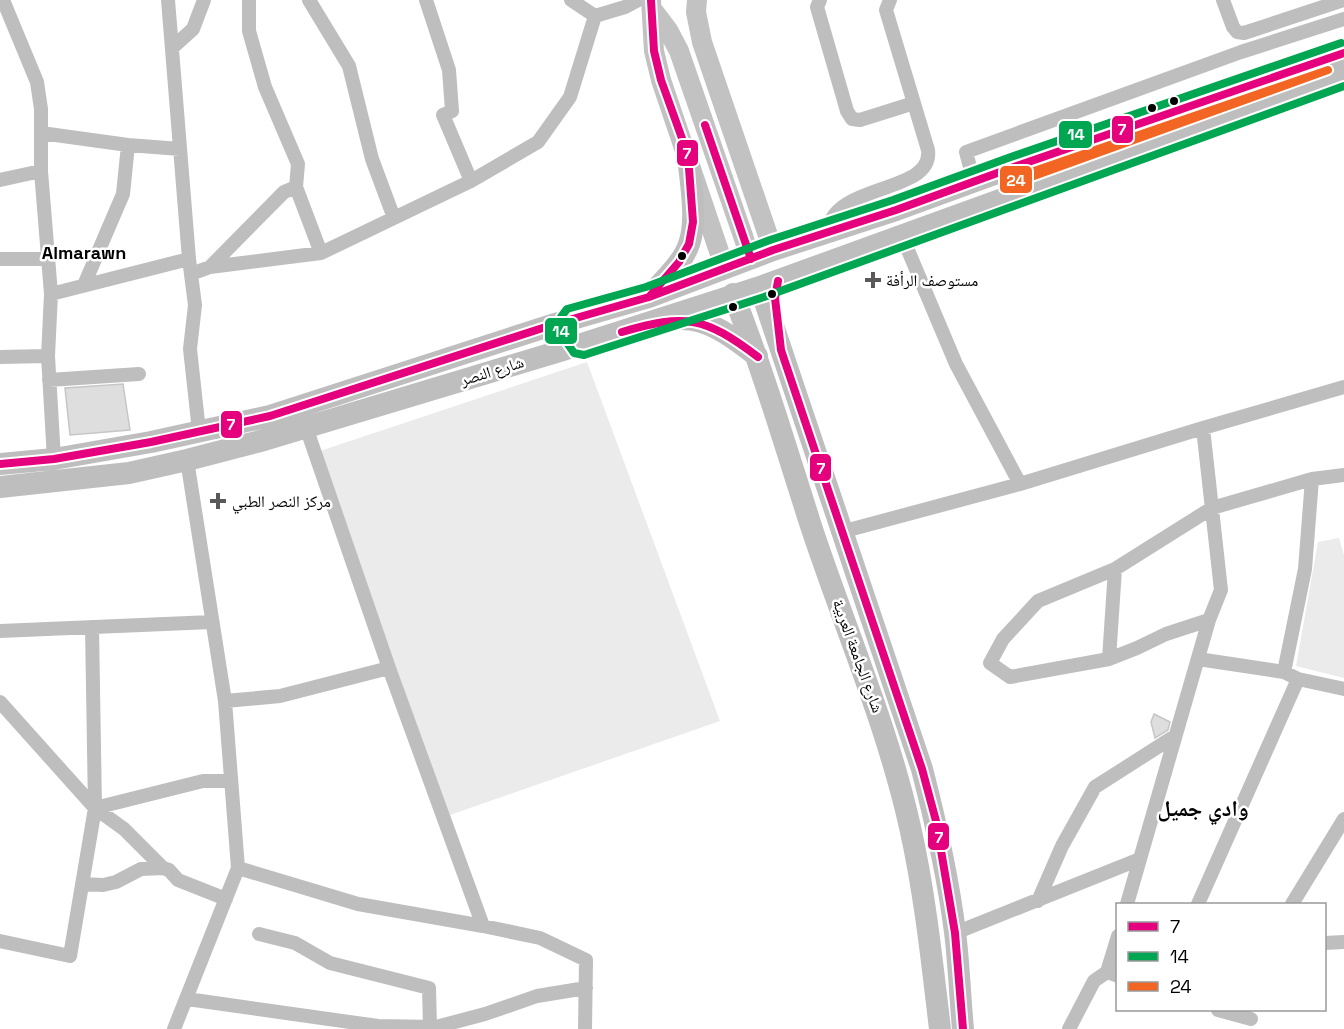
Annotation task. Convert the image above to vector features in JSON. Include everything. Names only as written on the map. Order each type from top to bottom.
[{"type":"main road","name":"شارع النصر","points":[[0,464],[54,459],[270,416],[539,329],[649,297],[773,250],[1344,54]]},
{"type":"main road","name":"شارع النصر","points":[[0,487],[129,473],[187,460],[581,345],[769,284],[1344,75]]},
{"type":"main road","points":[[649,297],[679,262],[689,244],[693,222],[688,155]]},
{"type":"main road","points":[[1011,168],[1004,175],[1008,189],[1021,192]]},
{"type":"main road","points":[[974,182],[982,191],[984,205]]},
{"type":"main road","name":"شارع الجامعة العربية","points":[[769,284],[776,298],[781,350],[922,769],[938,832],[955,933],[963,1029]]},
{"type":"main road","name":"شارع الجامعة العربية","points":[[734,294],[758,357],[812,528],[882,724],[910,827],[930,941],[940,1029]]},
{"type":"main road","points":[[649,323],[678,318],[704,323],[720,329],[758,357]]},
{"type":"main road","points":[[571,319],[571,331],[581,345]]},
{"type":"main road","points":[[539,329],[548,335],[550,340],[550,350],[547,355]]},
{"type":"street","points":[[3,0],[7,29],[37,82],[41,109],[41,171],[51,294],[48,356],[54,459]]},
{"type":"street","points":[[168,0],[189,259],[195,305],[190,349],[199,431]]},
{"type":"street","points":[[172,48],[193,29],[204,0]]},
{"type":"street","points":[[249,0],[249,31],[265,87],[298,164],[296,187],[321,253]]},
{"type":"street","points":[[309,0],[349,66],[372,159],[394,218]]},
{"type":"street","points":[[426,0],[449,70],[452,111],[443,115],[471,181]]},
{"type":"street","points":[[571,0],[595,16],[647,3]]},
{"type":"street","points":[[697,0],[696,12],[702,42],[773,250]]},
{"type":"street","points":[[820,0],[817,7],[847,111],[852,118],[860,120],[914,103]]},
{"type":"street","points":[[828,233],[832,216],[842,206],[913,176],[927,165],[928,150],[886,10],[890,0]]},
{"type":"street","points":[[1223,0],[1233,27],[1237,32],[1244,33],[1344,0]]},
{"type":"street","points":[[647,3],[661,80],[725,269]]},
{"type":"street","points":[[647,3],[668,30],[679,51],[751,259]]},
{"type":"street","points":[[191,274],[210,267],[321,253],[471,181],[538,142],[570,98],[595,16]]},
{"type":"street","points":[[974,182],[966,152],[1241,52],[1344,19]]},
{"type":"street","points":[[41,133],[128,145],[180,149]]},
{"type":"street","points":[[84,285],[123,194],[128,145]]},
{"type":"street","points":[[0,180],[41,171]]},
{"type":"street","points":[[210,267],[284,192],[296,187]]},
{"type":"street","points":[[902,236],[956,364],[1020,484]]},
{"type":"street","points":[[0,259],[48,259]]},
{"type":"street","points":[[51,294],[189,259]]},
{"type":"street","points":[[0,357],[48,356]]},
{"type":"street","points":[[49,380],[139,374]]},
{"type":"street","points":[[841,532],[1020,484],[1344,387]]},
{"type":"street","points":[[306,427],[388,668],[483,926]]},
{"type":"street","points":[[1127,903],[1209,620],[1221,590],[1203,428]]},
{"type":"street","points":[[174,1029],[238,868],[225,701],[187,460]]},
{"type":"street","points":[[1209,620],[1166,634],[1109,659],[1010,677],[990,663],[1003,639],[1038,601],[1115,569],[1212,508],[1311,479],[1344,475]]},
{"type":"street","points":[[1284,672],[1305,568],[1311,479]]},
{"type":"street","points":[[1109,659],[1115,569]]},
{"type":"street","points":[[0,631],[212,622]]},
{"type":"street","points":[[0,941],[70,956],[95,808],[92,627]]},
{"type":"street","points":[[1198,659],[1284,672],[1298,679],[1344,689]]},
{"type":"street","points":[[225,701],[279,696],[388,668]]},
{"type":"street","points":[[1198,903],[1298,679]]},
{"type":"street","points":[[0,702],[95,808],[124,829],[163,868]]},
{"type":"street","points":[[1038,901],[1062,846],[1095,787],[1175,736]]},
{"type":"street","points":[[95,808],[203,781],[231,781]]},
{"type":"street","points":[[1293,903],[1344,819]]},
{"type":"street","points":[[955,933],[1140,859]]},
{"type":"street","points":[[82,884],[103,885],[129,877],[141,869],[163,868],[170,870],[178,880],[226,899]]},
{"type":"street","points":[[238,868],[358,904],[540,938],[586,960],[585,1029]]},
{"type":"street","points":[[259,934],[295,943],[330,963],[429,988],[434,1028]]},
{"type":"street","points":[[1326,943],[1344,942]]},
{"type":"street","points":[[1069,1029],[1094,981],[1112,974],[1116,949]]},
{"type":"street","points":[[187,999],[378,1026],[434,1028],[537,996],[586,988]]},
{"type":"street","points":[[1222,1011],[1251,1019]]},
{"type":"shaded area","points":[[587,362],[720,721],[450,815],[317,452]]},
{"type":"shaded area","points":[[1339,538],[1344,555],[1344,678],[1296,666],[1318,542]]},
{"type":"building","points":[[123,384],[130,430],[70,435],[65,388]]},
{"type":"building","points":[[1154,714],[1170,722],[1168,730],[1155,738],[1151,722]]},
{"type":"transit line","name":"7","points":[[649,297],[679,262],[689,244],[693,222],[688,155],[661,80],[654,51],[651,0]]},
{"type":"transit line","name":"14","points":[[1341,43],[893,200],[770,240],[646,287],[567,309],[561,317],[561,334],[574,353],[584,355],[764,297],[1344,86]]},
{"type":"transit line","name":"7","points":[[0,464],[54,459],[151,442],[270,416],[555,324],[649,297],[773,250],[896,210],[1344,53]]},
{"type":"transit line","name":"24","points":[[1328,70],[1020,181],[1016,180],[1017,177],[1328,70]]},
{"type":"transit line","name":"7","points":[[705,125],[751,259]]},
{"type":"transit line","name":"7","points":[[778,281],[775,298],[781,350],[922,769],[936,821],[955,933],[963,1029]]},
{"type":"transit line","name":"7","points":[[622,332],[663,322],[694,322],[723,334],[758,357]]},
{"type":"place","name":"مستوصف الرأفة","points":[[873,280]]},
{"type":"place","name":"مركز النصر الطبي","points":[[218,501]]},
{"type":"district","name":"Almarawn","points":[[84,252]]},
{"type":"district","name":"وادي جميل","points":[[1203,808]]}]
